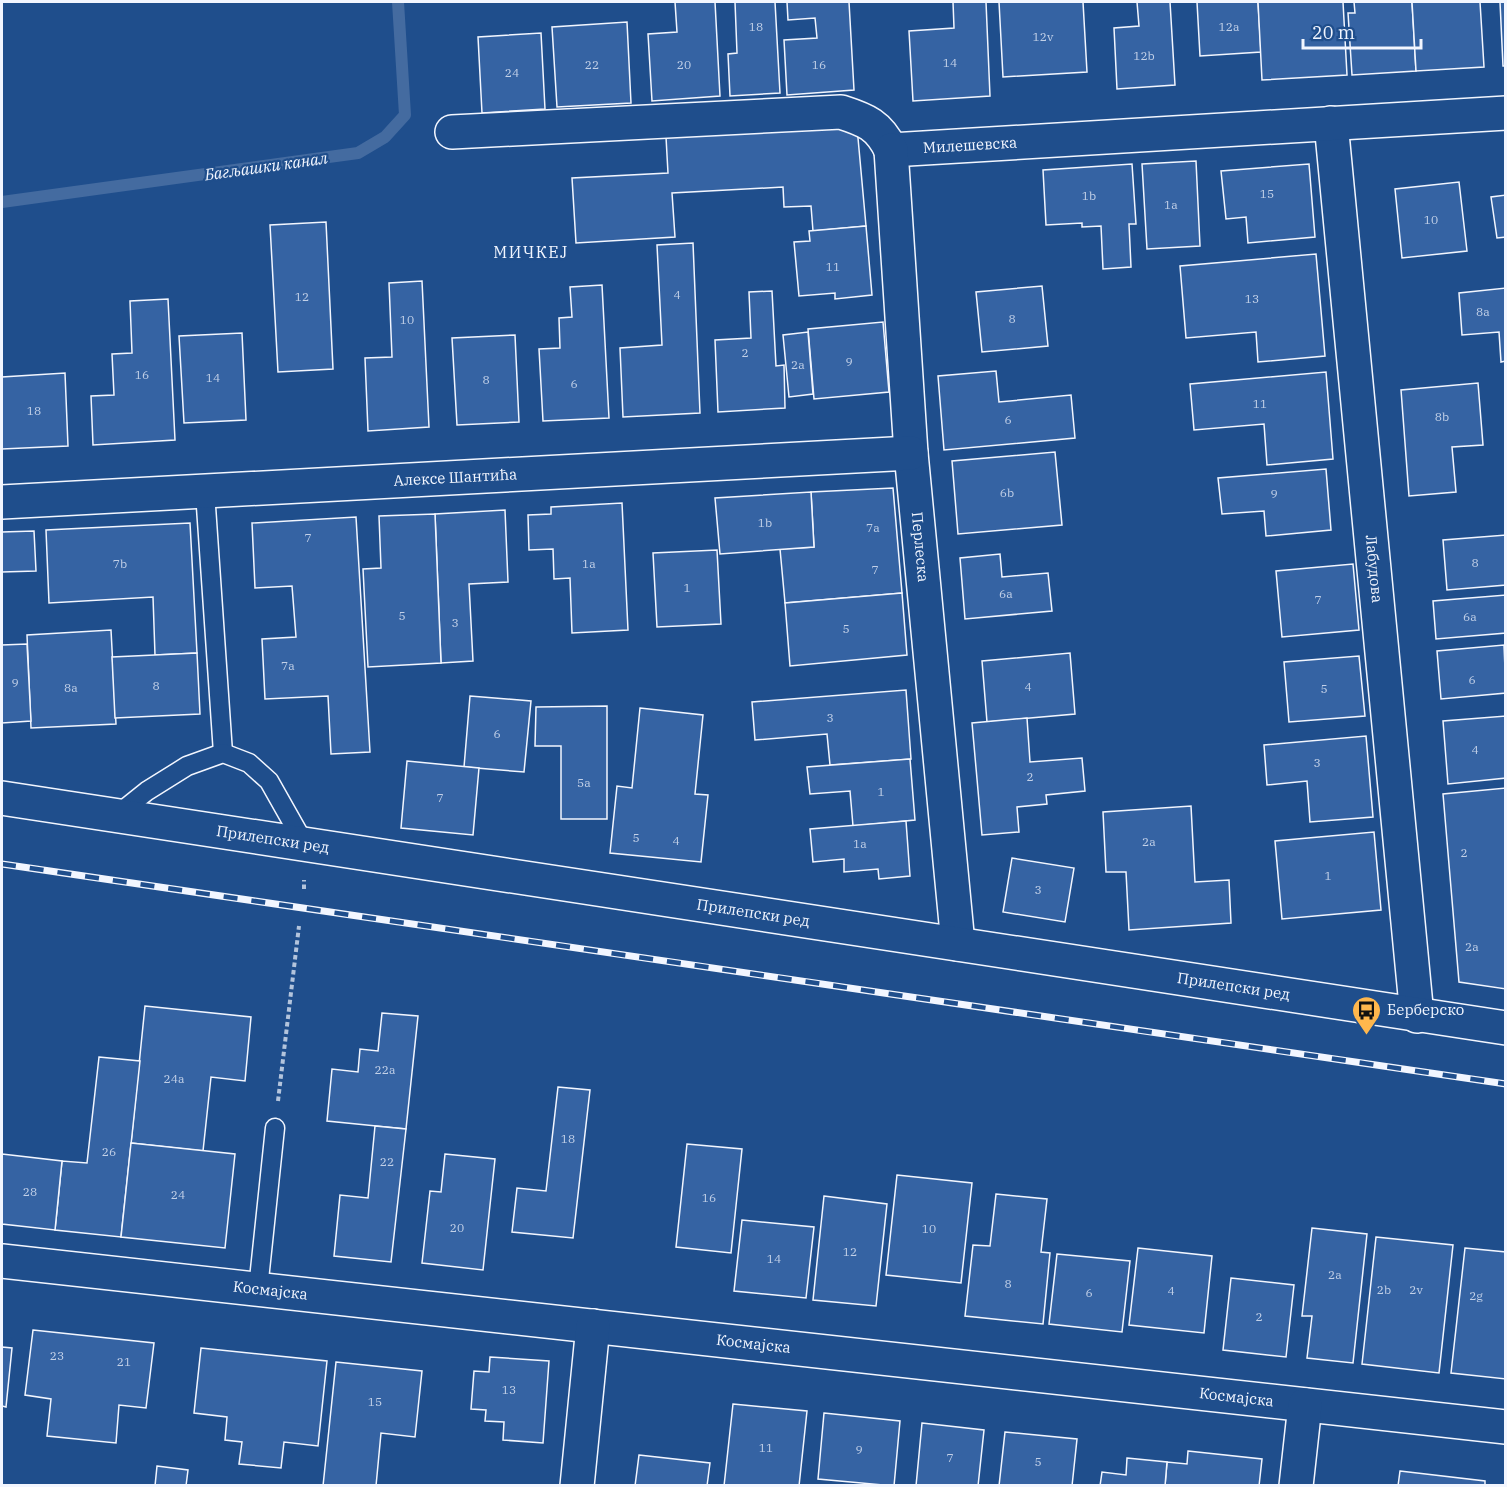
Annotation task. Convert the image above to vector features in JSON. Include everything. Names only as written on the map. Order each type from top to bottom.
[{"type":"street","points":[[452,132],[841,112],[864,119],[883,133],[891,150]]},
{"type":"street","name":"Милешевска","points":[[891,150],[1506,113]]},
{"type":"street","name":"Лабудова","points":[[1331,123],[1417,1016]]},
{"type":"street","name":"Перлеска","points":[[891,150],[911,453],[958,944]]},
{"type":"street","name":"Алексе Шантића","points":[[2,502],[911,453]]},
{"type":"street","name":"Прилепски ред","points":[[2,798],[1506,1028]]},
{"type":"street","name":"Космајска","points":[[2,1261],[1506,1427]]},
{"type":"street","points":[[577,1485],[593,1326]]},
{"type":"street","points":[[1296,1485],[1305,1405]]},
{"type":"lane","points":[[205,492],[222,753]]},
{"type":"lane","points":[[117,815],[147,791],[187,765],[222,753],[249,763],[269,781],[304,843]]},
{"type":"lane","points":[[258,1289],[275,1128]]},
{"type":"path","points":[[275,1128],[299,926]]},
{"type":"building","points":[[675,2],[715,2],[720,96],[652,101],[648,34],[677,32]]},
{"type":"building","points":[[735,2],[775,2],[780,93],[730,96],[728,54],[737,53]]},
{"type":"building","points":[[787,2],[849,2],[854,90],[787,95],[784,40],[817,38],[815,18],[788,20]]},
{"type":"building","points":[[953,2],[986,2],[990,96],[913,101],[909,31],[954,28]]},
{"type":"building","points":[[999,2],[1083,2],[1087,72],[1003,77]]},
{"type":"building","points":[[1137,2],[1170,2],[1175,85],[1117,89],[1114,28],[1139,26]]},
{"type":"building","points":[[1197,2],[1258,2],[1261,52],[1200,56]]},
{"type":"building","points":[[1258,2],[1343,2],[1347,75],[1262,80]]},
{"type":"building","points":[[1354,2],[1412,2],[1416,71],[1352,75],[1348,13],[1355,13]]},
{"type":"building","points":[[1412,2],[1480,2],[1484,67],[1416,71]]},
{"type":"building","points":[[1500,2],[1506,2],[1506,66],[1503,66]]},
{"type":"building","points":[[627,22],[631,103],[557,107],[552,27]]},
{"type":"building","points":[[541,33],[545,109],[482,113],[478,37]]},
{"type":"building","points":[[857,127],[866,226],[813,231],[811,206],[784,207],[783,187],[672,193],[675,237],[576,243],[572,178],[668,173],[666,137]]},
{"type":"building","points":[[1196,161],[1200,246],[1147,249],[1142,164]]},
{"type":"building","points":[[1132,164],[1136,224],[1129,224],[1131,267],[1103,269],[1101,226],[1082,227],[1082,223],[1046,225],[1043,170]]},
{"type":"building","points":[[1309,164],[1315,237],[1248,243],[1246,217],[1226,219],[1221,171]]},
{"type":"building","points":[[1459,182],[1467,251],[1402,258],[1395,189]]},
{"type":"building","points":[[1506,195],[1506,237],[1497,238],[1491,197]]},
{"type":"building","points":[[326,222],[333,369],[278,372],[270,225]]},
{"type":"building","points":[[866,226],[872,295],[835,299],[835,293],[799,296],[794,242],[810,241],[809,231]]},
{"type":"building","points":[[693,243],[700,413],[623,417],[620,348],[662,345],[657,245]]},
{"type":"building","points":[[1316,254],[1325,356],[1258,362],[1256,332],[1186,338],[1180,266]]},
{"type":"building","points":[[422,281],[429,427],[368,431],[365,358],[392,357],[389,283]]},
{"type":"building","points":[[602,285],[609,418],[543,421],[539,349],[560,348],[559,318],[572,317],[570,287]]},
{"type":"building","points":[[1042,286],[1048,346],[982,352],[976,292]]},
{"type":"building","points":[[1506,288],[1506,361],[1501,362],[1499,332],[1462,335],[1459,293]]},
{"type":"building","points":[[772,291],[776,366],[784,365],[785,408],[718,412],[715,340],[751,338],[749,292]]},
{"type":"building","points":[[168,299],[175,440],[93,445],[91,396],[114,395],[112,354],[132,353],[130,301]]},
{"type":"building","points":[[883,322],[889,392],[814,399],[808,329]]},
{"type":"building","points":[[808,332],[813,394],[789,397],[783,335]]},
{"type":"building","points":[[242,333],[246,420],[184,423],[179,336]]},
{"type":"building","points":[[515,335],[519,422],[457,425],[452,338]]},
{"type":"building","points":[[996,371],[999,402],[1071,395],[1075,438],[944,450],[938,376]]},
{"type":"building","points":[[1326,372],[1333,459],[1267,465],[1264,424],[1194,430],[1190,384]]},
{"type":"building","points":[[65,373],[68,446],[2,449],[2,377]]},
{"type":"building","points":[[1478,383],[1483,445],[1452,447],[1456,492],[1409,496],[1401,390]]},
{"type":"building","points":[[1055,452],[1062,525],[958,534],[952,461]]},
{"type":"building","points":[[1326,469],[1331,530],[1266,536],[1264,511],[1222,514],[1218,478]]},
{"type":"building","points":[[893,488],[902,593],[785,603],[780,549],[814,547],[811,492]]},
{"type":"building","points":[[811,492],[814,547],[720,554],[715,498]]},
{"type":"building","points":[[622,503],[628,630],[572,633],[570,578],[554,579],[553,549],[529,550],[528,515],[551,514],[551,507]]},
{"type":"building","points":[[505,510],[508,582],[469,584],[473,661],[441,663],[435,514]]},
{"type":"building","points":[[435,514],[441,663],[368,667],[363,569],[381,568],[379,516]]},
{"type":"building","points":[[356,517],[370,752],[331,754],[328,696],[265,699],[262,639],[296,637],[292,586],[255,588],[252,523]]},
{"type":"building","points":[[190,523],[197,653],[155,655],[153,597],[49,603],[46,530]]},
{"type":"building","points":[[34,531],[36,571],[2,572],[2,532]]},
{"type":"building","points":[[1506,535],[1506,585],[1447,590],[1443,540]]},
{"type":"building","points":[[717,550],[721,624],[657,627],[653,553]]},
{"type":"building","points":[[1000,554],[1002,577],[1048,573],[1052,611],[965,619],[960,558]]},
{"type":"building","points":[[1353,564],[1359,630],[1282,637],[1276,571]]},
{"type":"building","points":[[902,593],[907,655],[790,666],[785,603]]},
{"type":"building","points":[[1506,595],[1506,633],[1436,639],[1433,601]]},
{"type":"building","points":[[111,630],[116,724],[31,728],[27,635]]},
{"type":"building","points":[[27,644],[31,721],[2,723],[2,645]]},
{"type":"building","points":[[1504,645],[1506,693],[1441,699],[1437,651]]},
{"type":"building","points":[[197,653],[200,714],[115,718],[112,657]]},
{"type":"building","points":[[1070,653],[1075,714],[987,722],[982,661]]},
{"type":"building","points":[[1359,656],[1365,716],[1289,722],[1284,662]]},
{"type":"building","points":[[906,690],[911,759],[830,765],[827,734],[755,740],[752,702]]},
{"type":"building","points":[[470,696],[531,701],[524,772],[464,767]]},
{"type":"building","points":[[607,706],[607,819],[561,819],[561,746],[535,746],[536,707]]},
{"type":"building","points":[[640,708],[703,715],[695,794],[708,795],[701,862],[610,853],[617,786],[632,788]]},
{"type":"building","points":[[1506,716],[1506,778],[1448,784],[1443,721]]},
{"type":"building","points":[[1027,718],[1030,762],[1082,758],[1085,791],[1046,795],[1047,804],[1017,807],[1019,832],[982,835],[972,723]]},
{"type":"building","points":[[1366,736],[1373,817],[1310,822],[1307,781],[1267,785],[1264,745]]},
{"type":"building","points":[[910,759],[915,820],[853,826],[850,791],[810,794],[807,767]]},
{"type":"building","points":[[407,761],[479,768],[473,835],[401,828]]},
{"type":"building","points":[[1506,788],[1506,989],[1459,982],[1443,794]]},
{"type":"building","points":[[1191,806],[1195,882],[1229,880],[1231,923],[1129,930],[1126,872],[1106,872],[1103,812]]},
{"type":"building","points":[[906,821],[910,876],[879,879],[878,869],[844,872],[844,859],[813,862],[810,829]]},
{"type":"building","points":[[1374,832],[1381,910],[1282,919],[1275,841]]},
{"type":"building","points":[[1012,858],[1074,868],[1065,922],[1003,912]]},
{"type":"building","points":[[145,1006],[251,1017],[245,1081],[211,1077],[203,1151],[131,1143]]},
{"type":"building","points":[[382,1013],[418,1016],[406,1129],[327,1121],[332,1069],[358,1072],[360,1049],[378,1051]]},
{"type":"building","points":[[99,1057],[140,1061],[121,1237],[55,1230],[62,1161],[87,1163]]},
{"type":"building","points":[[558,1087],[590,1090],[573,1238],[512,1232],[517,1188],[546,1191]]},
{"type":"building","points":[[375,1126],[406,1129],[391,1262],[334,1256],[340,1195],[368,1198]]},
{"type":"building","points":[[131,1143],[235,1154],[225,1248],[121,1237]]},
{"type":"building","points":[[687,1144],[742,1149],[731,1253],[676,1247]]},
{"type":"building","points":[[2,1154],[62,1161],[55,1230],[2,1224]]},
{"type":"building","points":[[445,1154],[495,1159],[483,1270],[422,1263],[430,1191],[441,1192]]},
{"type":"building","points":[[897,1175],[972,1183],[961,1283],[886,1275]]},
{"type":"building","points":[[996,1194],[1047,1199],[1041,1252],[1050,1253],[1043,1324],[965,1316],[973,1245],[990,1246]]},
{"type":"building","points":[[824,1196],[887,1204],[876,1306],[813,1300]]},
{"type":"building","points":[[742,1220],[814,1227],[806,1298],[734,1291]]},
{"type":"building","points":[[1312,1228],[1367,1234],[1353,1363],[1307,1358],[1312,1316],[1302,1316]]},
{"type":"building","points":[[1376,1237],[1453,1245],[1439,1373],[1362,1364]]},
{"type":"building","points":[[1138,1248],[1212,1256],[1204,1333],[1129,1325]]},
{"type":"building","points":[[1465,1248],[1506,1252],[1506,1379],[1451,1373]]},
{"type":"building","points":[[1057,1254],[1130,1261],[1122,1332],[1049,1324]]},
{"type":"building","points":[[1231,1278],[1294,1285],[1286,1357],[1223,1350]]},
{"type":"building","points":[[33,1330],[154,1343],[146,1408],[119,1405],[116,1443],[47,1436],[51,1399],[25,1395]]},
{"type":"building","points":[[2,1347],[12,1348],[6,1407],[2,1406]]},
{"type":"building","points":[[201,1348],[327,1361],[318,1446],[284,1442],[281,1468],[239,1464],[242,1442],[225,1440],[227,1417],[194,1413]]},
{"type":"building","points":[[490,1357],[549,1361],[543,1443],[503,1440],[504,1422],[485,1421],[486,1410],[471,1409],[474,1371],[489,1372]]},
{"type":"building","points":[[336,1362],[422,1371],[415,1437],[381,1433],[376,1486],[323,1486]]},
{"type":"building","points":[[733,1404],[807,1411],[799,1486],[724,1486]]},
{"type":"building","points":[[824,1413],[900,1421],[894,1486],[818,1479]]},
{"type":"building","points":[[922,1423],[984,1430],[978,1486],[916,1486]]},
{"type":"building","points":[[1005,1432],[1077,1439],[1072,1486],[999,1486]]},
{"type":"building","points":[[1188,1451],[1262,1459],[1259,1486],[1165,1486],[1167,1462],[1187,1464]]},
{"type":"building","points":[[639,1455],[710,1463],[707,1486],[635,1486]]},
{"type":"building","points":[[1127,1458],[1167,1462],[1165,1486],[1100,1486],[1102,1472],[1126,1475]]},
{"type":"building","points":[[157,1466],[188,1470],[186,1486],[155,1486]]},
{"type":"building","points":[[1400,1471],[1485,1481],[1485,1486],[1398,1486]]},
{"type":"waterway","name":"Багљашки канал","points":[[2,202],[358,153],[385,137],[405,115],[398,2]]},
{"type":"railway","points":[[2,864],[1506,1084]]},
{"type":"place","name":"Берберско","points":[[1366,1036]]},
{"type":"district","name":"МИЧКЕЈ","points":[[531,252]]}]
